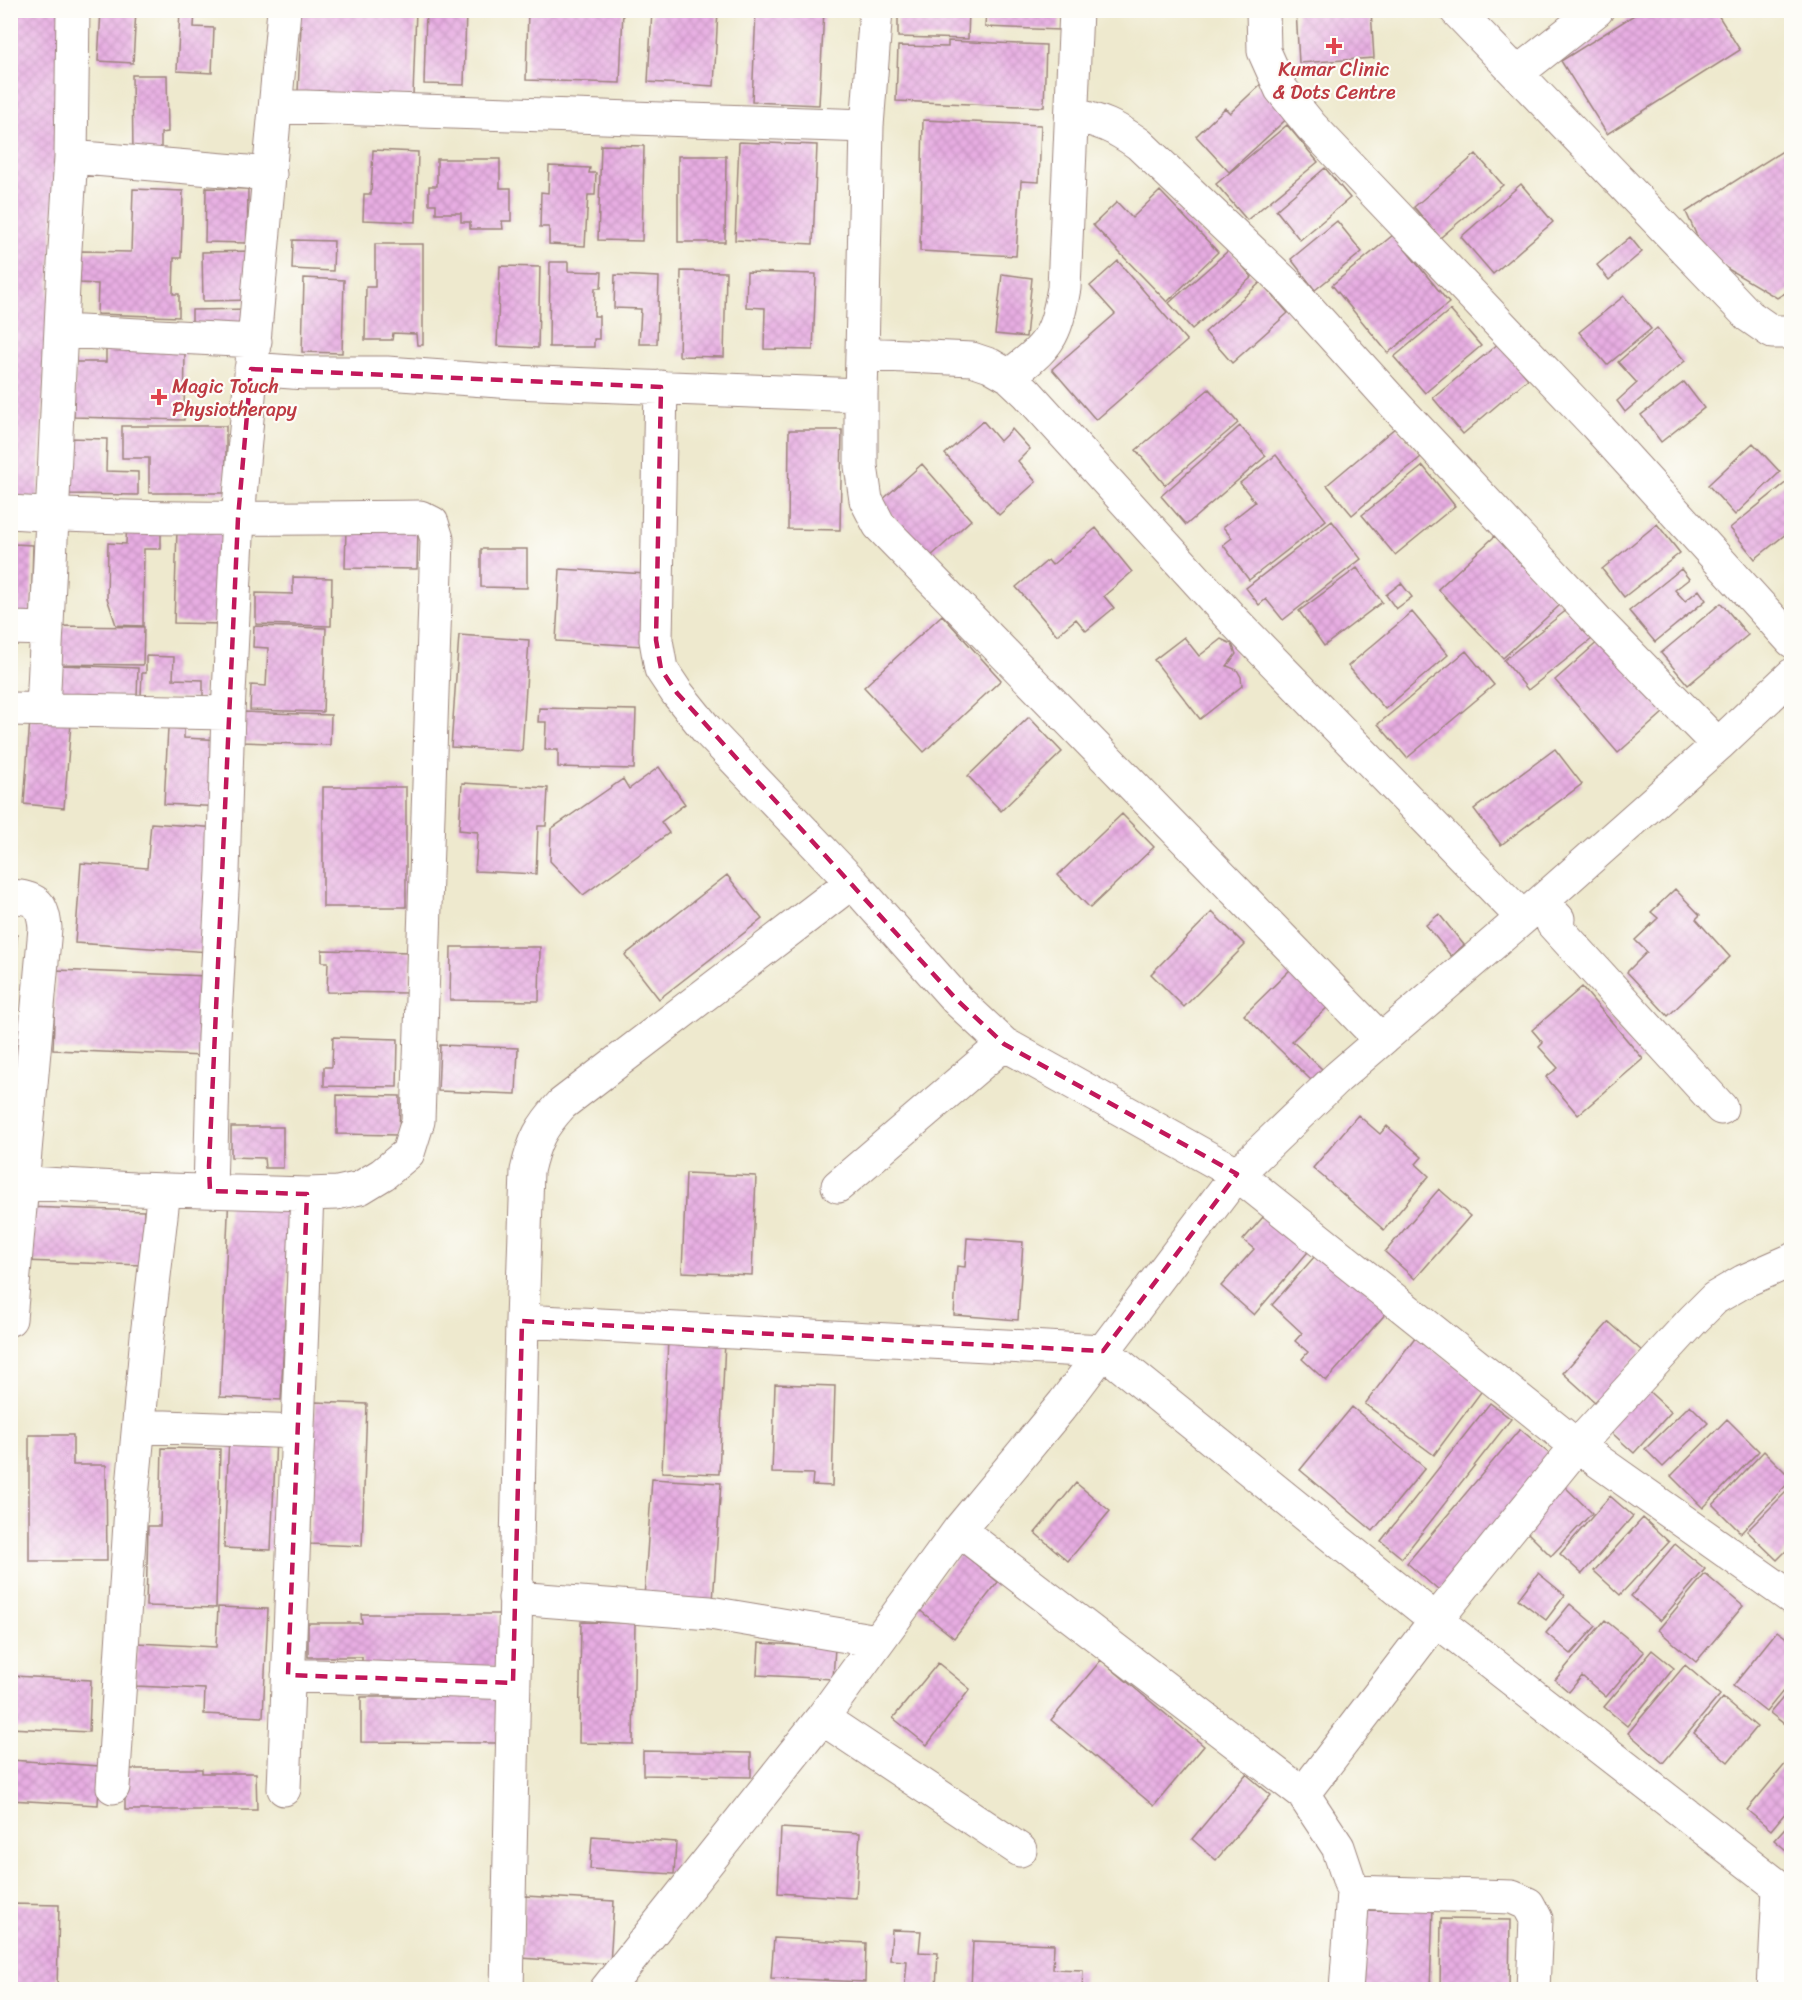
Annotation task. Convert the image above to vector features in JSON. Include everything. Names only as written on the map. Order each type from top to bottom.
[{"type":"street","points":[[43,710],[71,157],[74,10]]},
{"type":"street","points":[[210,1191],[214,1036],[238,518],[284,10]]},
{"type":"street","points":[[876,10],[867,126],[861,395],[861,466],[866,501],[879,525],[1381,1040]]},
{"type":"street","points":[[1009,376],[1038,353],[1051,338],[1059,315],[1064,288],[1076,10]]},
{"type":"street","points":[[1263,10],[1264,51],[1281,89],[1311,126],[1595,424],[1791,641]]},
{"type":"street","points":[[1456,10],[1749,316],[1772,332],[1791,332]]},
{"type":"street","points":[[1517,73],[1597,10]]},
{"type":"street","points":[[276,106],[867,126]]},
{"type":"street","points":[[1072,114],[1100,121],[1116,128],[1139,144],[1285,283],[1398,408],[1600,624],[1718,745]]},
{"type":"street","points":[[71,157],[270,174]]},
{"type":"street","points":[[61,331],[253,355],[305,373],[387,374],[513,382],[861,395]]},
{"type":"street","points":[[862,354],[972,359],[990,365],[1009,376],[1233,620],[1537,914],[1721,1108]]},
{"type":"street","points":[[661,387],[656,640],[661,669],[706,729],[852,882],[957,1000],[1004,1044],[1237,1174],[1577,1446],[1791,1598]]},
{"type":"street","points":[[10,512],[53,515],[238,518],[420,517],[432,523],[437,539],[418,1121],[408,1153],[383,1174],[360,1188],[337,1193],[164,1190],[16,1182]]},
{"type":"street","points":[[10,628],[47,629]]},
{"type":"street","points":[[606,1989],[822,1718],[959,1530],[1064,1403],[1237,1174],[1337,1078],[1537,914],[1791,675]]},
{"type":"street","points":[[10,709],[228,713]]},
{"type":"street","points":[[507,1989],[522,1321],[527,1170],[532,1148],[545,1123],[562,1104],[852,882]]},
{"type":"street","points":[[10,896],[26,897],[38,903],[44,915],[45,928],[23,1023],[10,1319]]},
{"type":"street","points":[[838,1186],[1004,1044]]},
{"type":"street","points":[[113,1787],[131,1508],[164,1190]]},
{"type":"street","points":[[284,1789],[307,1194]]},
{"type":"street","points":[[1304,1794],[1436,1620],[1577,1446],[1715,1298],[1744,1281],[1791,1260]]},
{"type":"street","points":[[522,1321],[1103,1351],[1436,1620],[1785,1892],[1774,1989]]},
{"type":"street","points":[[139,1426],[298,1432]]},
{"type":"street","points":[[959,1530],[1304,1794],[1338,1847],[1353,1892],[1346,1989]]},
{"type":"street","points":[[515,1598],[710,1613],[877,1641]]},
{"type":"street","points":[[288,1675],[513,1683]]},
{"type":"street","points":[[822,1718],[1020,1850]]},
{"type":"street","points":[[1353,1892],[1512,1897],[1528,1904],[1536,1919],[1533,1989]]},
{"type":"highlighted area","points":[[251,369],[661,387],[656,640],[661,669],[677,693],[957,1000],[1004,1044],[1237,1174],[1103,1351],[522,1321],[513,1683],[288,1675],[307,1194],[210,1191],[209,1166],[238,518]]},
{"type":"building","points":[[10,10],[64,10],[38,498],[10,496]]},
{"type":"building","points":[[101,10],[136,10],[133,63],[98,61]]},
{"type":"building","points":[[180,10],[195,10],[194,27],[214,28],[212,73],[177,71]]},
{"type":"building","points":[[294,10],[416,10],[413,96],[298,92],[301,25],[293,25]]},
{"type":"building","points":[[426,10],[466,10],[464,85],[424,84]]},
{"type":"building","points":[[528,10],[623,10],[620,83],[526,80]]},
{"type":"building","points":[[652,10],[718,10],[714,86],[648,82]]},
{"type":"building","points":[[756,10],[824,10],[819,105],[752,102]]},
{"type":"building","points":[[898,10],[969,10],[968,39],[898,37]]},
{"type":"building","points":[[986,10],[1060,10],[1059,30],[985,27]]},
{"type":"building","points":[[1296,10],[1371,10],[1374,58],[1299,63]]},
{"type":"building","points":[[1642,10],[1715,10],[1740,50],[1607,134],[1561,61]]},
{"type":"building","points":[[948,41],[1046,45],[1044,107],[896,101],[898,46],[948,47]]},
{"type":"building","points":[[132,75],[167,75],[168,132],[161,133],[161,153],[133,154]]},
{"type":"building","points":[[1263,82],[1293,113],[1229,172],[1196,136],[1225,108],[1230,113]]},
{"type":"building","points":[[923,120],[1041,125],[1039,182],[1021,181],[1016,256],[920,251]]},
{"type":"building","points":[[1287,125],[1318,162],[1247,220],[1216,184]]},
{"type":"building","points":[[739,142],[817,145],[813,244],[735,240]]},
{"type":"building","points":[[601,145],[644,146],[642,241],[598,240]]},
{"type":"building","points":[[1792,145],[1792,289],[1777,298],[1706,256],[1686,212]]},
{"type":"building","points":[[373,150],[418,152],[416,222],[363,220],[364,194],[371,194]]},
{"type":"building","points":[[1476,154],[1503,185],[1440,238],[1414,207]]},
{"type":"building","points":[[678,156],[726,156],[725,242],[678,242]]},
{"type":"building","points":[[437,159],[500,159],[500,188],[511,188],[511,221],[502,221],[503,229],[470,229],[470,222],[461,222],[461,213],[436,213],[436,204],[429,204],[429,186],[437,186]]},
{"type":"building","points":[[549,166],[590,168],[589,173],[596,173],[595,195],[588,195],[585,246],[549,244],[549,227],[540,227],[541,192],[548,193]]},
{"type":"building","points":[[1325,168],[1350,198],[1300,240],[1276,210]]},
{"type":"building","points":[[1521,184],[1553,222],[1493,274],[1461,237]]},
{"type":"building","points":[[206,188],[248,189],[247,243],[205,242]]},
{"type":"building","points":[[133,189],[183,191],[181,258],[174,258],[173,294],[179,294],[179,317],[97,314],[98,284],[80,283],[81,251],[131,252]]},
{"type":"building","points":[[1160,191],[1218,252],[1167,302],[1093,225],[1117,202],[1132,218]]},
{"type":"building","points":[[1337,221],[1362,252],[1315,290],[1291,259]]},
{"type":"building","points":[[1404,226],[1415,241],[1405,249],[1449,303],[1388,353],[1332,285]]},
{"type":"building","points":[[1630,237],[1642,252],[1609,280],[1597,265]]},
{"type":"building","points":[[293,240],[334,241],[333,271],[292,269]]},
{"type":"building","points":[[375,244],[423,244],[423,345],[417,345],[416,334],[393,333],[392,340],[365,340],[366,287],[375,287]]},
{"type":"building","points":[[1229,250],[1252,277],[1192,329],[1169,303]]},
{"type":"building","points":[[253,251],[254,300],[203,301],[202,252]]},
{"type":"building","points":[[1118,261],[1187,341],[1096,420],[1052,369],[1115,314],[1090,286]]},
{"type":"building","points":[[550,262],[568,262],[568,271],[602,272],[601,288],[595,288],[594,316],[599,316],[599,339],[594,339],[594,347],[549,347]]},
{"type":"building","points":[[500,266],[540,267],[538,348],[497,346]]},
{"type":"building","points":[[681,271],[726,272],[724,357],[679,356]]},
{"type":"building","points":[[747,272],[816,274],[813,350],[764,349],[765,308],[746,307]]},
{"type":"building","points":[[1002,274],[1032,278],[1026,337],[995,334]]},
{"type":"building","points":[[615,275],[659,277],[657,344],[639,344],[641,309],[614,308]]},
{"type":"building","points":[[304,278],[344,280],[342,353],[302,352]]},
{"type":"building","points":[[1261,282],[1288,313],[1232,363],[1205,332]]},
{"type":"building","points":[[1624,296],[1651,329],[1607,365],[1579,332]]},
{"type":"building","points":[[251,309],[251,327],[192,329],[192,310]]},
{"type":"building","points":[[1450,310],[1481,346],[1425,393],[1394,357]]},
{"type":"building","points":[[1657,328],[1685,361],[1625,412],[1617,401],[1637,383],[1618,362]]},
{"type":"building","points":[[1499,343],[1528,379],[1463,434],[1433,398]]},
{"type":"building","points":[[106,349],[185,351],[184,420],[74,417],[75,362],[106,362]]},
{"type":"building","points":[[1684,382],[1704,408],[1661,442],[1641,415]]},
{"type":"building","points":[[1209,389],[1238,423],[1165,485],[1136,450]]},
{"type":"building","points":[[983,421],[1000,441],[1012,429],[1030,449],[1018,461],[1036,482],[999,515],[945,454]]},
{"type":"building","points":[[122,426],[226,426],[226,493],[149,493],[149,458],[122,458]]},
{"type":"building","points":[[1240,426],[1266,456],[1186,525],[1161,496]]},
{"type":"building","points":[[1396,427],[1421,457],[1352,515],[1327,485]]},
{"type":"building","points":[[789,430],[842,430],[840,530],[788,529]]},
{"type":"building","points":[[67,438],[107,439],[106,471],[138,472],[138,495],[67,494]]},
{"type":"building","points":[[1753,443],[1780,472],[1735,515],[1708,485]]},
{"type":"building","points":[[1276,455],[1326,520],[1249,580],[1223,545],[1232,538],[1223,527],[1255,502],[1240,483]]},
{"type":"building","points":[[922,464],[971,520],[929,558],[880,502]]},
{"type":"building","points":[[1423,466],[1455,506],[1395,555],[1362,515]]},
{"type":"building","points":[[1788,481],[1792,486],[1792,529],[1755,559],[1730,528]]},
{"type":"building","points":[[127,518],[161,518],[161,549],[144,549],[143,626],[116,625],[107,598],[108,543],[126,544]]},
{"type":"building","points":[[1332,521],[1361,559],[1283,620],[1266,599],[1259,605],[1246,588]]},
{"type":"building","points":[[1657,524],[1680,553],[1624,597],[1602,569]]},
{"type":"building","points":[[346,527],[418,529],[417,569],[345,568]]},
{"type":"building","points":[[1096,528],[1132,572],[1104,596],[1114,608],[1086,631],[1076,619],[1057,635],[1016,587],[1048,560],[1052,565]]},
{"type":"building","points":[[177,530],[225,532],[222,624],[174,623]]},
{"type":"building","points":[[1495,536],[1560,605],[1503,658],[1438,589]]},
{"type":"building","points":[[10,537],[14,537],[14,544],[33,545],[31,617],[10,617]]},
{"type":"building","points":[[481,549],[527,549],[527,588],[481,587]]},
{"type":"building","points":[[1357,568],[1382,602],[1324,646],[1299,611]]},
{"type":"building","points":[[560,569],[647,574],[643,646],[556,641]]},
{"type":"building","points":[[1681,569],[1689,579],[1675,590],[1685,601],[1699,590],[1706,600],[1655,642],[1629,611]]},
{"type":"building","points":[[293,577],[332,578],[331,626],[256,624],[256,593],[293,594]]},
{"type":"building","points":[[1401,583],[1412,597],[1396,609],[1386,595]]},
{"type":"building","points":[[1721,603],[1748,635],[1688,685],[1661,653]]},
{"type":"building","points":[[1568,609],[1592,639],[1528,690],[1504,660]]},
{"type":"building","points":[[1412,612],[1448,655],[1385,709],[1348,666]]},
{"type":"building","points":[[942,615],[1001,680],[924,752],[864,687]]},
{"type":"building","points":[[56,626],[144,627],[143,665],[56,664]]},
{"type":"building","points":[[254,626],[326,628],[323,712],[250,710],[251,685],[266,686],[268,648],[253,647]]},
{"type":"building","points":[[459,635],[529,640],[522,751],[451,747]]},
{"type":"building","points":[[1184,637],[1199,656],[1221,639],[1232,644],[1236,654],[1227,666],[1237,670],[1241,677],[1242,686],[1200,719],[1154,660]]},
{"type":"building","points":[[1601,639],[1664,712],[1618,753],[1555,680]]},
{"type":"building","points":[[1466,651],[1494,685],[1407,758],[1378,724]]},
{"type":"building","points":[[146,656],[174,657],[173,679],[203,680],[203,699],[141,696],[142,673],[146,673]]},
{"type":"building","points":[[59,665],[138,668],[137,698],[58,695]]},
{"type":"building","points":[[539,708],[636,710],[634,769],[558,767],[558,750],[545,750],[546,722],[538,722]]},
{"type":"building","points":[[243,712],[331,715],[330,745],[242,742]]},
{"type":"building","points":[[1029,717],[1062,752],[1001,811],[968,776]]},
{"type":"building","points":[[30,719],[71,723],[64,808],[24,804]]},
{"type":"building","points":[[168,728],[184,729],[184,738],[226,740],[222,807],[164,804]]},
{"type":"building","points":[[1555,749],[1582,784],[1501,845],[1474,809]]},
{"type":"building","points":[[659,767],[685,804],[661,822],[669,833],[583,895],[550,861],[551,829],[623,779],[629,789]]},
{"type":"building","points":[[462,783],[548,788],[546,826],[538,826],[536,874],[475,871],[478,832],[459,830]]},
{"type":"building","points":[[323,787],[406,787],[406,907],[323,907]]},
{"type":"building","points":[[1122,814],[1154,847],[1090,908],[1058,875]]},
{"type":"building","points":[[151,823],[218,828],[210,952],[75,943],[81,863],[147,868]]},
{"type":"building","points":[[727,875],[762,919],[659,999],[625,955]]},
{"type":"building","points":[[1675,889],[1700,915],[1696,919],[1730,957],[1668,1016],[1627,972],[1647,952],[1635,940],[1658,918],[1651,912]]},
{"type":"building","points":[[1212,912],[1245,945],[1184,1007],[1151,974]]},
{"type":"building","points":[[1439,914],[1464,945],[1451,956],[1426,925]]},
{"type":"building","points":[[10,935],[17,935],[13,1005],[10,1005]]},
{"type":"building","points":[[451,947],[540,947],[539,1001],[450,1000]]},
{"type":"building","points":[[322,950],[410,952],[409,993],[327,992],[328,962],[322,962]]},
{"type":"building","points":[[1294,966],[1331,1004],[1292,1041],[1322,1069],[1311,1080],[1244,1015]]},
{"type":"building","points":[[56,970],[207,976],[204,1056],[53,1050]]},
{"type":"building","points":[[1582,987],[1643,1059],[1578,1115],[1546,1077],[1558,1068],[1539,1047],[1543,1043],[1532,1030]]},
{"type":"building","points":[[10,1029],[19,1029],[14,1125],[10,1125]]},
{"type":"building","points":[[333,1037],[398,1039],[397,1087],[324,1086],[324,1067],[332,1067]]},
{"type":"building","points":[[440,1045],[518,1048],[516,1094],[438,1091]]},
{"type":"building","points":[[337,1095],[400,1096],[399,1135],[337,1134]]},
{"type":"building","points":[[1358,1115],[1380,1134],[1387,1126],[1422,1157],[1416,1164],[1429,1176],[1384,1230],[1313,1168]]},
{"type":"building","points":[[231,1127],[283,1127],[283,1168],[265,1168],[264,1158],[231,1157]]},
{"type":"building","points":[[686,1173],[756,1176],[752,1275],[682,1272]]},
{"type":"building","points":[[1439,1189],[1470,1216],[1415,1279],[1385,1252]]},
{"type":"building","points":[[229,1193],[291,1196],[281,1400],[220,1397]]},
{"type":"building","points":[[25,1207],[144,1211],[142,1265],[23,1261]]},
{"type":"building","points":[[1270,1209],[1313,1246],[1254,1315],[1221,1286],[1254,1249],[1243,1240]]},
{"type":"building","points":[[967,1238],[1023,1242],[1018,1320],[954,1315],[957,1266],[965,1267]]},
{"type":"building","points":[[1322,1248],[1389,1310],[1326,1381],[1302,1359],[1308,1352],[1295,1341],[1302,1333],[1272,1305]]},
{"type":"building","points":[[1609,1322],[1642,1351],[1596,1403],[1563,1373]]},
{"type":"building","points":[[1416,1336],[1484,1388],[1434,1455],[1365,1404]]},
{"type":"building","points":[[668,1339],[725,1341],[719,1474],[662,1472]]},
{"type":"building","points":[[1640,1383],[1671,1412],[1634,1453],[1602,1424]]},
{"type":"building","points":[[775,1384],[835,1386],[832,1486],[812,1485],[813,1474],[772,1473]]},
{"type":"building","points":[[315,1402],[367,1404],[362,1546],[310,1544]]},
{"type":"building","points":[[1490,1403],[1511,1419],[1402,1558],[1381,1541]]},
{"type":"building","points":[[1690,1405],[1708,1423],[1663,1467],[1645,1449]]},
{"type":"building","points":[[1352,1407],[1425,1468],[1373,1531],[1300,1470]]},
{"type":"building","points":[[1727,1419],[1759,1451],[1703,1508],[1671,1476]]},
{"type":"building","points":[[1520,1429],[1552,1456],[1439,1591],[1407,1563]]},
{"type":"building","points":[[29,1435],[73,1435],[73,1465],[106,1465],[107,1561],[29,1561]]},
{"type":"building","points":[[229,1436],[276,1438],[271,1550],[224,1548]]},
{"type":"building","points":[[162,1448],[220,1449],[216,1608],[146,1606],[148,1526],[160,1526]]},
{"type":"building","points":[[1764,1451],[1792,1479],[1741,1533],[1713,1505]]},
{"type":"building","points":[[652,1479],[721,1483],[713,1602],[644,1598]]},
{"type":"building","points":[[1076,1483],[1110,1511],[1068,1561],[1035,1533]]},
{"type":"building","points":[[1561,1483],[1592,1513],[1551,1556],[1520,1525]]},
{"type":"building","points":[[1792,1486],[1792,1545],[1777,1560],[1747,1531]]},
{"type":"building","points":[[1610,1496],[1633,1516],[1582,1574],[1560,1554]]},
{"type":"building","points":[[1643,1518],[1669,1542],[1620,1595],[1594,1571]]},
{"type":"building","points":[[1675,1544],[1705,1569],[1660,1621],[1631,1596]]},
{"type":"building","points":[[961,1552],[998,1582],[954,1638],[917,1608]]},
{"type":"building","points":[[1538,1573],[1565,1595],[1546,1620],[1518,1599]]},
{"type":"building","points":[[1705,1574],[1743,1606],[1696,1662],[1658,1630]]},
{"type":"building","points":[[1570,1604],[1596,1626],[1571,1654],[1546,1633]]},
{"type":"building","points":[[218,1607],[268,1609],[263,1717],[204,1714],[205,1689],[135,1686],[137,1643],[216,1647]]},
{"type":"building","points":[[361,1614],[499,1614],[499,1667],[362,1668],[362,1657],[308,1657],[308,1623],[362,1623]]},
{"type":"building","points":[[1605,1620],[1644,1652],[1606,1697],[1582,1676],[1569,1692],[1555,1680]]},
{"type":"building","points":[[581,1622],[635,1623],[633,1744],[579,1743]]},
{"type":"building","points":[[1777,1631],[1792,1642],[1792,1680],[1766,1712],[1733,1686]]},
{"type":"building","points":[[759,1643],[835,1647],[833,1679],[757,1675]]},
{"type":"building","points":[[1652,1650],[1674,1668],[1627,1726],[1604,1707]]},
{"type":"building","points":[[1101,1660],[1204,1746],[1154,1806],[1051,1720]]},
{"type":"building","points":[[938,1663],[970,1689],[927,1745],[893,1718]]},
{"type":"building","points":[[1685,1665],[1720,1695],[1663,1763],[1628,1733]]},
{"type":"building","points":[[13,1676],[91,1680],[89,1732],[10,1728]]},
{"type":"building","points":[[1792,1687],[1792,1730],[1770,1713]]},
{"type":"building","points":[[361,1697],[498,1697],[498,1743],[361,1742]]},
{"type":"building","points":[[1723,1698],[1757,1727],[1728,1762],[1694,1733]]},
{"type":"building","points":[[643,1751],[751,1753],[751,1777],[643,1775]]},
{"type":"building","points":[[1792,1756],[1792,1805],[1771,1830],[1747,1810]]},
{"type":"building","points":[[10,1760],[100,1766],[98,1805],[10,1800]]},
{"type":"building","points":[[125,1769],[202,1769],[202,1773],[256,1773],[257,1810],[125,1810]]},
{"type":"building","points":[[1246,1774],[1271,1795],[1216,1860],[1192,1839]]},
{"type":"building","points":[[1792,1820],[1792,1855],[1774,1840]]},
{"type":"building","points":[[781,1828],[860,1833],[856,1898],[778,1893]]},
{"type":"building","points":[[592,1836],[676,1842],[674,1874],[590,1869]]},
{"type":"building","points":[[525,1896],[614,1901],[610,1964],[521,1958]]},
{"type":"building","points":[[1366,1903],[1433,1906],[1430,1990],[1363,1990]]},
{"type":"building","points":[[10,1904],[59,1905],[57,1990],[10,1990]]},
{"type":"building","points":[[1441,1919],[1510,1920],[1509,1990],[1440,1990]]},
{"type":"building","points":[[892,1930],[921,1931],[919,1952],[938,1953],[936,1987],[905,1985],[907,1961],[890,1960]]},
{"type":"building","points":[[774,1938],[866,1943],[865,1982],[771,1978]]},
{"type":"building","points":[[973,1941],[1054,1944],[1053,1969],[1083,1970],[1082,1990],[971,1990]]},
{"type":"place","name":"Kumar Clinic & Dots Centre","points":[[1334,46]]},
{"type":"place","name":"Magic Touch Physiotherapy","points":[[159,397]]}]
